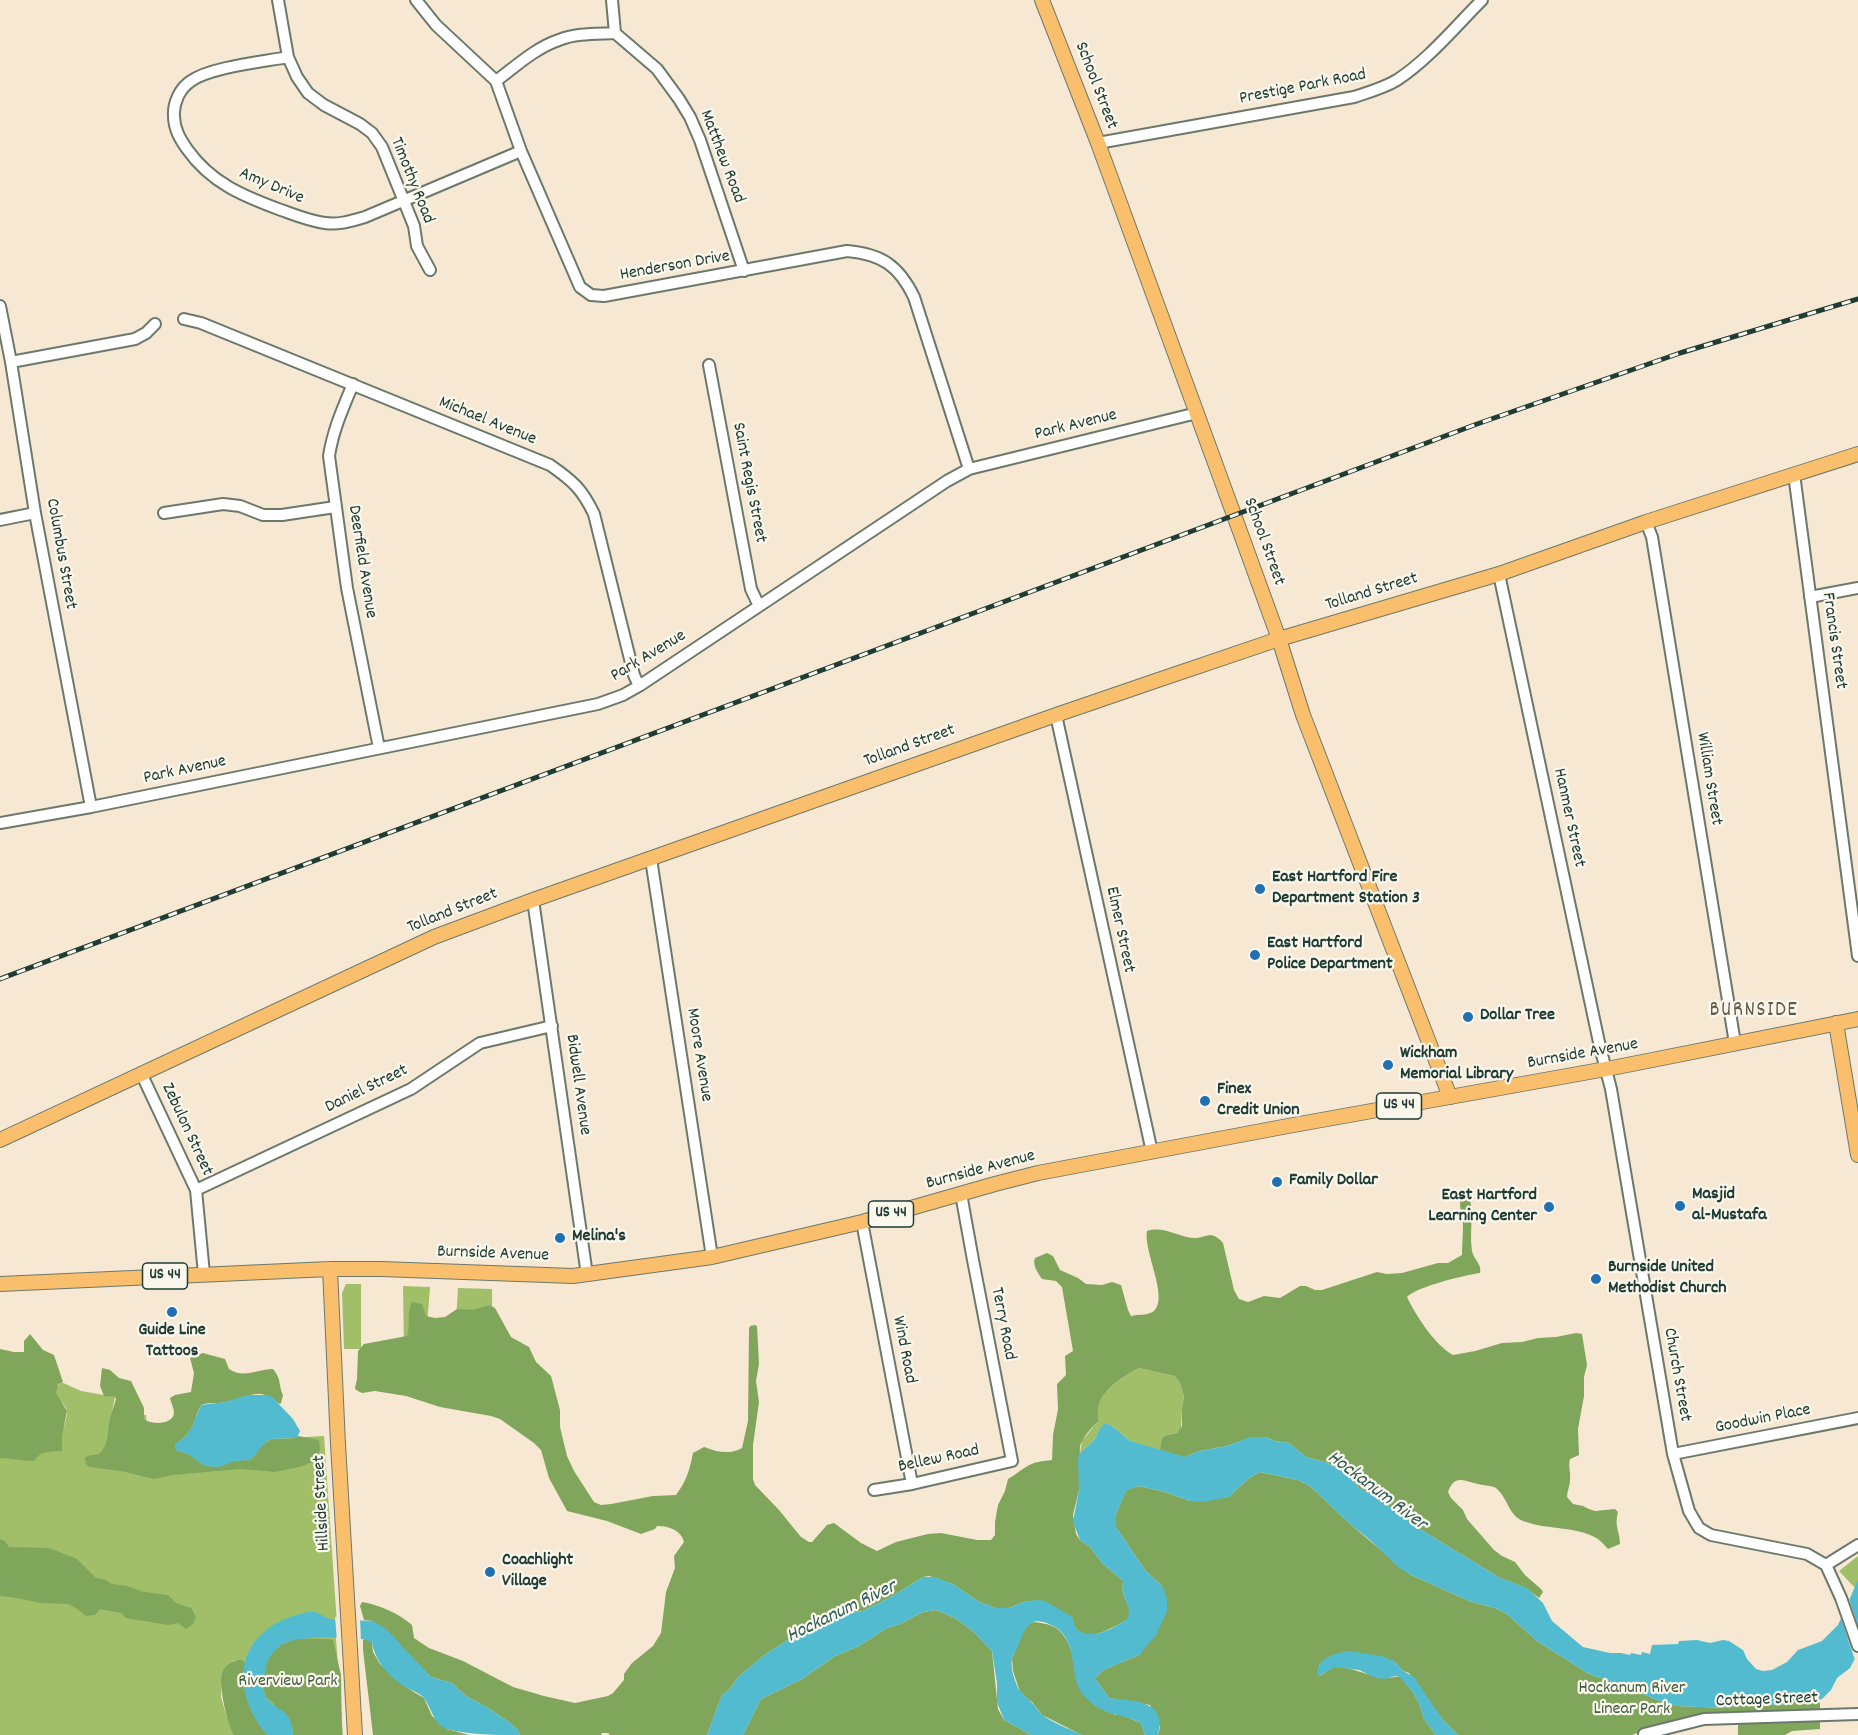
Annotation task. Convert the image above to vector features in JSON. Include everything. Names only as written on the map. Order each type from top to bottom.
[{"type":"main road","name":"School Street","points":[[1042,0],[1098,143],[1197,413],[1279,639],[1303,715],[1450,1097]]},
{"type":"main road","name":"Tolland Street","points":[[0,1140],[434,937],[533,900],[1056,715],[1279,639],[1499,574],[1646,522],[1858,454]]},
{"type":"main road","name":"Burnside Avenue","points":[[0,1284],[330,1269],[587,1275],[712,1257],[862,1222],[1038,1173],[1606,1069],[1858,1019]]},
{"type":"main road","points":[[1836,1023],[1858,1155]]},
{"type":"main road","name":"Hillside Street","points":[[330,1269],[355,1735]]},
{"type":"street","name":"Timothy Road","points":[[278,0],[288,57],[297,77],[308,93],[324,105],[360,124],[372,133],[382,147],[414,226],[417,246],[430,270]]},
{"type":"street","name":"Henderson Drive","points":[[416,0],[436,25],[495,81],[521,151],[580,287],[591,295],[604,296],[847,251],[864,252],[881,258],[895,268],[906,281],[914,297],[969,469]]},
{"type":"street","points":[[495,81],[538,50],[559,40],[574,36],[615,33],[612,0]]},
{"type":"street","name":"Prestige Park Road","points":[[1098,143],[1343,99],[1378,90],[1396,81],[1415,67],[1482,0]]},
{"type":"street","name":"Matthew Road","points":[[615,33],[657,69],[690,117],[700,140],[744,271]]},
{"type":"street","name":"Amy Drive","points":[[288,57],[205,73],[189,82],[179,94],[174,109],[174,123],[179,137],[197,163],[213,178],[234,190],[309,220],[326,224],[344,223],[365,217],[521,151]]},
{"type":"street","name":"Columbus Street","points":[[0,306],[35,513],[91,807]]},
{"type":"street","name":"Michael Avenue","points":[[184,319],[201,323],[550,465],[570,479],[585,495],[594,514],[634,675],[639,686]]},
{"type":"street","points":[[11,362],[135,339],[155,324]]},
{"type":"street","name":"Saint Regis Street","points":[[709,365],[751,589],[759,606]]},
{"type":"street","name":"Deerfield Avenue","points":[[353,384],[337,421],[329,456],[347,588],[379,748]]},
{"type":"street","name":"Park Avenue","points":[[0,823],[91,807],[598,704],[623,695],[639,686],[947,480],[969,469],[1197,413]]},
{"type":"street","name":"Francis Street","points":[[1794,474],[1858,956]]},
{"type":"street","points":[[164,513],[222,504],[240,506],[263,515],[282,515],[335,507]]},
{"type":"street","points":[[0,520],[35,513]]},
{"type":"street","name":"William Street","points":[[1646,522],[1652,537],[1735,1043]]},
{"type":"street","name":"Hanmer Street","points":[[1499,574],[1606,1069]]},
{"type":"street","points":[[1810,597],[1858,588]]},
{"type":"street","name":"Elmer Street","points":[[1056,715],[1152,1152]]},
{"type":"street","name":"Moore Avenue","points":[[651,859],[712,1257]]},
{"type":"street","name":"Bidwell Avenue","points":[[533,900],[587,1275]]},
{"type":"street","name":"Daniel Street","points":[[196,1190],[411,1089],[480,1043],[552,1026]]},
{"type":"street","name":"Church Street","points":[[1606,1069],[1673,1454],[1689,1511],[1699,1527],[1711,1535],[1807,1554],[1826,1565]]},
{"type":"street","name":"Zebulon Street","points":[[141,1073],[196,1190],[204,1274]]},
{"type":"street","name":"Terry Road","points":[[961,1194],[1012,1461]]},
{"type":"street","name":"Wind Road","points":[[862,1222],[912,1484]]},
{"type":"street","name":"Goodwin Place","points":[[1673,1454],[1858,1418]]},
{"type":"street","name":"Bellew Road","points":[[873,1490],[912,1484],[1012,1461]]},
{"type":"street","points":[[1858,1545],[1826,1565],[1858,1646]]},
{"type":"street","name":"Cottage Street","points":[[1644,1734],[1704,1719],[1858,1714]]},
{"type":"green space","points":[[1465,1191],[1468,1192],[1471,1206],[1472,1251],[1480,1267],[1480,1273],[1430,1286],[1407,1297],[1427,1329],[1439,1344],[1453,1355],[1502,1343],[1582,1334],[1587,1365],[1578,1429],[1579,1455],[1570,1459],[1570,1482],[1567,1497],[1573,1504],[1595,1511],[1615,1509],[1618,1512],[1620,1544],[1608,1549],[1598,1539],[1581,1532],[1520,1520],[1494,1487],[1464,1480],[1457,1481],[1451,1486],[1448,1492],[1463,1510],[1467,1519],[1494,1550],[1515,1562],[1525,1575],[1541,1589],[1543,1592],[1539,1598],[1526,1588],[1500,1578],[1415,1526],[1380,1499],[1359,1488],[1347,1473],[1325,1462],[1306,1457],[1289,1443],[1274,1441],[1266,1437],[1251,1437],[1185,1457],[1160,1451],[1162,1438],[1177,1433],[1182,1426],[1184,1396],[1179,1381],[1174,1376],[1139,1368],[1121,1379],[1105,1393],[1098,1407],[1099,1421],[1080,1446],[1079,1490],[1073,1515],[1076,1534],[1102,1563],[1123,1581],[1123,1593],[1129,1609],[1128,1619],[1103,1632],[1083,1634],[1076,1628],[1072,1617],[1026,1601],[1009,1608],[996,1608],[979,1602],[953,1584],[929,1576],[923,1577],[863,1611],[836,1615],[803,1626],[791,1638],[767,1653],[739,1676],[730,1689],[722,1695],[707,1735],[610,1735],[602,1733],[601,1735],[520,1735],[510,1723],[466,1696],[452,1683],[431,1677],[373,1621],[364,1620],[360,1606],[362,1602],[388,1610],[412,1625],[414,1638],[429,1648],[463,1661],[513,1687],[575,1703],[608,1696],[624,1680],[624,1674],[632,1663],[653,1646],[661,1633],[666,1592],[675,1568],[674,1556],[684,1542],[680,1534],[670,1528],[657,1526],[641,1534],[607,1521],[567,1511],[549,1478],[541,1450],[500,1419],[440,1407],[406,1396],[375,1391],[362,1393],[356,1390],[358,1351],[364,1344],[407,1336],[409,1310],[412,1302],[422,1304],[426,1316],[435,1318],[445,1317],[457,1309],[473,1310],[489,1305],[495,1308],[511,1337],[529,1347],[536,1362],[551,1376],[560,1410],[560,1427],[567,1456],[594,1502],[601,1505],[653,1496],[676,1495],[687,1475],[693,1453],[704,1447],[723,1452],[733,1452],[742,1448],[748,1421],[749,1329],[750,1326],[755,1325],[757,1326],[759,1364],[756,1381],[759,1402],[753,1445],[753,1479],[755,1485],[801,1537],[812,1542],[827,1525],[834,1523],[861,1543],[877,1551],[896,1542],[928,1534],[941,1533],[977,1540],[991,1540],[995,1535],[998,1505],[1008,1479],[1032,1464],[1052,1460],[1053,1435],[1058,1409],[1057,1384],[1066,1375],[1065,1356],[1073,1351],[1062,1287],[1056,1281],[1042,1279],[1035,1266],[1035,1258],[1047,1253],[1053,1256],[1060,1270],[1086,1284],[1102,1285],[1112,1282],[1121,1285],[1131,1316],[1152,1313],[1158,1304],[1159,1295],[1147,1231],[1159,1230],[1196,1238],[1211,1235],[1223,1243],[1234,1290],[1239,1299],[1248,1302],[1264,1296],[1280,1298],[1300,1286],[1322,1290],[1377,1272],[1402,1273],[1438,1263],[1448,1263],[1462,1255],[1463,1224],[1460,1202]]},
{"type":"green space","points":[[346,1284],[361,1284],[361,1349],[344,1349],[342,1293]]},
{"type":"green space","points":[[403,1286],[430,1287],[425,1352],[404,1351]]},
{"type":"green space","points":[[458,1288],[492,1289],[493,1387],[452,1388]]},
{"type":"green space","points":[[30,1334],[43,1350],[54,1355],[63,1382],[58,1384],[56,1393],[67,1411],[62,1436],[62,1451],[43,1453],[34,1461],[0,1458],[0,1349],[24,1352],[24,1341]]},
{"type":"green space","points":[[203,1353],[225,1359],[229,1369],[234,1372],[251,1373],[273,1369],[278,1376],[283,1395],[281,1403],[279,1404],[266,1395],[253,1394],[222,1403],[201,1405],[190,1429],[179,1441],[177,1451],[188,1454],[205,1466],[218,1467],[235,1461],[251,1460],[261,1446],[272,1439],[291,1439],[298,1436],[319,1440],[320,1450],[315,1461],[275,1472],[241,1469],[173,1475],[154,1479],[121,1471],[89,1467],[86,1464],[85,1458],[100,1453],[104,1448],[116,1399],[104,1396],[100,1386],[102,1368],[110,1370],[119,1378],[131,1381],[144,1408],[144,1419],[161,1423],[173,1417],[174,1411],[170,1398],[191,1392],[194,1373],[190,1358]]},
{"type":"green space","name":"Riverview Park","points":[[0,1365],[57,1428],[64,1427],[67,1414],[66,1408],[55,1391],[61,1382],[81,1391],[115,1397],[111,1417],[146,1415],[149,1458],[190,1413],[235,1441],[324,1436],[343,1735],[0,1735]],"holes":[[[235,1660],[227,1718],[221,1697],[222,1672]]]},
{"type":"green space","points":[[1139,1368],[1174,1376],[1179,1381],[1184,1396],[1181,1428],[1177,1433],[1167,1435],[1160,1451],[1130,1441],[1112,1426],[1099,1430],[1095,1439],[1080,1453],[1082,1440],[1099,1421],[1098,1407],[1105,1393],[1121,1379]]},
{"type":"green space","name":"Hockanum River Linear Park","points":[[1260,1472],[1298,1480],[1310,1486],[1409,1574],[1469,1601],[1507,1614],[1537,1641],[1589,1674],[1676,1706],[1725,1708],[1751,1704],[1780,1705],[1816,1701],[1820,1703],[1820,1729],[1792,1731],[1785,1735],[1738,1735],[1738,1720],[1698,1718],[1659,1724],[1632,1735],[1458,1735],[1443,1720],[1409,1673],[1403,1671],[1394,1661],[1324,1661],[1319,1665],[1319,1676],[1335,1667],[1382,1678],[1401,1677],[1414,1694],[1424,1719],[1436,1735],[1158,1735],[1160,1727],[1150,1705],[1109,1698],[1096,1680],[1103,1670],[1139,1655],[1163,1587],[1145,1570],[1116,1527],[1116,1514],[1126,1490],[1138,1486],[1190,1501],[1229,1497],[1249,1478]]},
{"type":"green space","points":[[0,1539],[5,1541],[9,1547],[49,1548],[77,1559],[96,1578],[112,1584],[168,1595],[176,1603],[191,1608],[196,1617],[193,1624],[186,1629],[178,1623],[168,1625],[126,1618],[121,1613],[100,1609],[95,1615],[86,1616],[68,1604],[40,1603],[0,1596]]},
{"type":"green space","points":[[1858,1556],[1858,1591],[1839,1571]]},
{"type":"green space","points":[[936,1610],[955,1618],[974,1632],[992,1651],[998,1709],[1004,1720],[1031,1735],[743,1735],[761,1699],[802,1679],[835,1656],[859,1646],[887,1628],[923,1612]]},
{"type":"green space","points":[[1029,1623],[1050,1625],[1060,1631],[1071,1650],[1076,1678],[1115,1715],[1122,1715],[1141,1723],[1145,1735],[1082,1735],[1042,1715],[1020,1692],[1013,1671],[1012,1659],[1022,1634]]},
{"type":"green space","name":"Riverview Park","points":[[296,1639],[333,1640],[341,1675],[342,1735],[293,1735],[293,1731],[274,1704],[266,1697],[263,1687],[269,1656],[281,1645]]},
{"type":"green space","points":[[363,1640],[372,1642],[373,1652],[380,1664],[407,1688],[424,1698],[432,1716],[447,1729],[469,1735],[373,1735],[363,1650]]},
{"type":"green space","points":[[239,1660],[245,1663],[244,1683],[248,1702],[267,1735],[234,1735],[231,1730],[221,1676],[226,1666]]},
{"type":"water","points":[[248,1395],[272,1397],[293,1419],[300,1431],[297,1438],[270,1439],[251,1460],[235,1461],[218,1467],[205,1466],[188,1454],[177,1451],[175,1444],[186,1436],[192,1427],[201,1405],[225,1402]]},
{"type":"water","points":[[1105,1423],[1130,1441],[1185,1457],[1199,1451],[1227,1446],[1250,1437],[1266,1437],[1274,1441],[1289,1443],[1306,1457],[1325,1462],[1347,1473],[1359,1488],[1380,1499],[1415,1526],[1500,1578],[1527,1588],[1543,1603],[1552,1621],[1583,1647],[1610,1653],[1641,1655],[1642,1652],[1650,1654],[1652,1645],[1678,1644],[1679,1641],[1697,1640],[1710,1643],[1723,1640],[1743,1650],[1756,1669],[1772,1670],[1787,1662],[1798,1650],[1822,1641],[1838,1625],[1858,1580],[1858,1653],[1850,1668],[1837,1678],[1831,1690],[1822,1699],[1816,1701],[1780,1705],[1751,1704],[1725,1708],[1676,1706],[1589,1674],[1537,1641],[1507,1614],[1469,1601],[1409,1574],[1398,1567],[1310,1486],[1298,1480],[1260,1472],[1249,1478],[1229,1497],[1203,1502],[1190,1501],[1138,1486],[1126,1491],[1116,1514],[1116,1527],[1145,1570],[1163,1587],[1167,1599],[1167,1611],[1156,1635],[1139,1655],[1103,1670],[1096,1680],[1109,1698],[1147,1704],[1153,1709],[1160,1723],[1158,1735],[1145,1735],[1141,1723],[1105,1711],[1091,1703],[1079,1689],[1067,1640],[1053,1626],[1039,1621],[1033,1622],[1026,1628],[1013,1657],[1012,1667],[1016,1683],[1020,1692],[1041,1714],[1082,1735],[1031,1735],[1004,1720],[997,1702],[997,1683],[992,1651],[974,1632],[955,1618],[936,1610],[923,1612],[887,1628],[859,1646],[835,1656],[802,1679],[761,1699],[743,1735],[707,1735],[722,1695],[730,1689],[739,1676],[767,1653],[791,1638],[803,1626],[836,1615],[863,1611],[923,1577],[935,1577],[953,1584],[979,1602],[996,1608],[1009,1608],[1026,1601],[1045,1601],[1072,1617],[1076,1629],[1089,1634],[1109,1630],[1127,1619],[1129,1609],[1123,1593],[1123,1581],[1102,1563],[1090,1547],[1080,1540],[1073,1522],[1079,1490],[1078,1459],[1080,1453],[1095,1439]]},
{"type":"water","points":[[316,1612],[329,1619],[373,1621],[387,1630],[431,1677],[452,1683],[466,1696],[510,1723],[520,1735],[474,1734],[447,1729],[435,1719],[423,1697],[401,1684],[384,1669],[376,1656],[372,1642],[355,1638],[328,1637],[285,1643],[272,1653],[264,1678],[265,1695],[273,1705],[286,1714],[292,1725],[293,1735],[267,1735],[254,1715],[246,1696],[243,1677],[246,1659],[254,1643],[267,1630],[285,1619]]},
{"type":"water","points":[[1348,1651],[1381,1656],[1394,1661],[1403,1671],[1414,1677],[1443,1720],[1458,1735],[1436,1735],[1424,1719],[1414,1694],[1400,1677],[1376,1678],[1359,1670],[1335,1667],[1319,1676],[1317,1674],[1324,1660],[1332,1655]]},
{"type":"pier","points":[[1848,1596],[1858,1625],[1858,1655],[1855,1660],[1840,1616]]},
{"type":"pier","points":[[335,1617],[360,1617],[361,1642],[337,1641]]},
{"type":"railway","points":[[0,979],[1477,424],[1680,353],[1858,299]]},
{"type":"place","name":"East Hartford Fire Department Station 3","points":[[1260,889]]},
{"type":"place","name":"East Hartford Police Department","points":[[1255,955]]},
{"type":"place","name":"Dollar Tree","points":[[1468,1017]]},
{"type":"place","name":"Wickham Memorial Library","points":[[1388,1065]]},
{"type":"place","name":"Finex Credit Union","points":[[1205,1101]]},
{"type":"place","name":"Family Dollar","points":[[1277,1182]]},
{"type":"place","name":"Masjid al-Mustafa","points":[[1680,1206]]},
{"type":"place","name":"East Hartford Learning Center","points":[[1549,1207]]},
{"type":"place","name":"Melina's","points":[[560,1238]]},
{"type":"place","name":"Burnside United Methodist Church","points":[[1596,1279]]},
{"type":"place","name":"Guide Line Tattoos","points":[[172,1312]]},
{"type":"place","name":"Coachlight Village","points":[[490,1572]]},
{"type":"district","name":"BURNSIDE","points":[[1754,1012]]},
{"type":"water label","name":"Hockanum River","points":[[1376,1492]]},
{"type":"water label","name":"Hockanum River","points":[[842,1613]]}]
